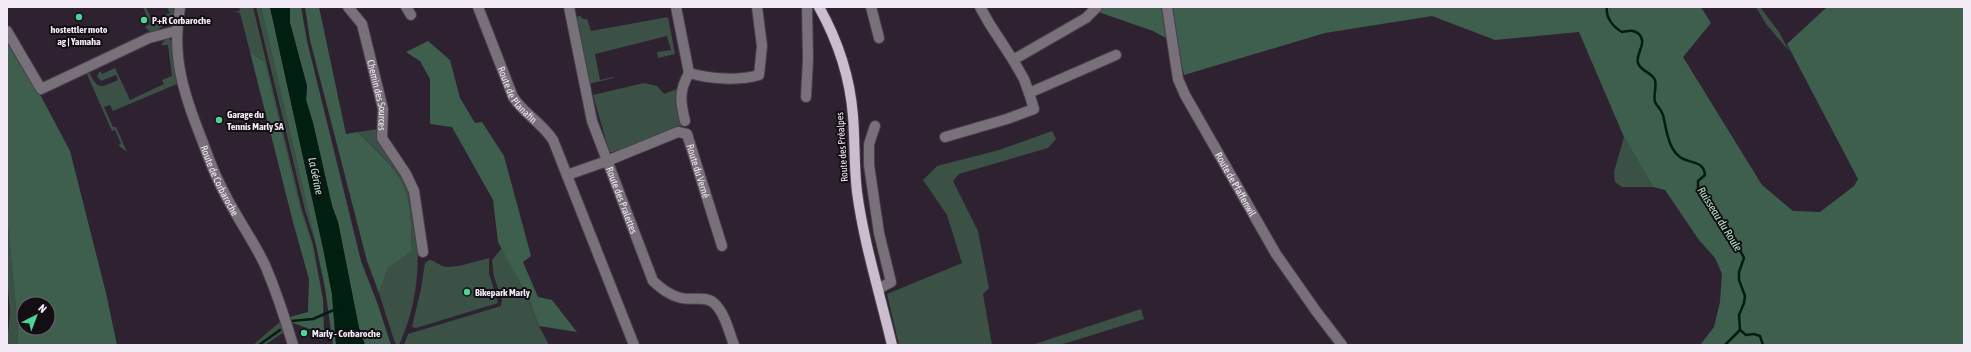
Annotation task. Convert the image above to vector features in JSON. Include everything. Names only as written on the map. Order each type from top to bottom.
[{"type":"main road","name":"Route des Préalpes","points":[[819,7],[830,28],[842,57],[850,89],[857,190],[866,241],[892,345]]},
{"type":"street","name":"Route de Corbaroche","points":[[180,7],[176,31],[181,80],[196,125],[217,180],[264,265],[284,315],[293,345]]},
{"type":"street","name":"Chemin des Sources","points":[[348,7],[362,24],[383,109],[382,138],[406,174],[414,191],[423,252]]},
{"type":"street","name":"Route de Planafin","points":[[478,7],[513,97],[520,107],[547,130],[553,140],[634,345]]},
{"type":"street","name":"Route des Pralettes","points":[[569,7],[592,121],[653,281],[667,293],[683,299],[704,299],[714,303],[720,312],[734,345]]},
{"type":"street","points":[[676,7],[689,73],[682,85],[681,102],[685,121]]},
{"type":"street","points":[[689,73],[702,76],[749,78],[759,75],[762,46],[757,7]]},
{"type":"street","points":[[806,97],[808,59],[807,7]]},
{"type":"street","points":[[871,7],[879,38]]},
{"type":"street","points":[[945,137],[1008,119],[1034,109],[1020,69],[988,23],[980,7]]},
{"type":"street","points":[[1013,60],[1086,18],[1097,7]]},
{"type":"street","name":"Route de Pfaffenwil","points":[[1167,7],[1178,79],[1185,95],[1276,254],[1342,345]]},
{"type":"street","points":[[7,31],[41,89],[148,38],[176,31]]},
{"type":"street","points":[[1029,93],[1116,55]]},
{"type":"street","points":[[875,126],[869,144],[869,165],[879,233],[891,282],[878,289]]},
{"type":"street","name":"Route du Verné","points":[[607,161],[678,132],[687,134],[722,246]]},
{"type":"street","points":[[567,175],[607,161]]},
{"type":"shaded area","points":[[143,7],[146,7],[153,23],[166,18],[165,15],[170,13],[167,7],[174,7],[172,19],[155,32],[151,33],[145,27],[150,24]]},
{"type":"shaded area","points":[[239,7],[253,7],[302,210],[313,244],[323,299],[312,243],[301,211],[265,62],[250,52],[240,13],[235,11],[240,11]]},
{"type":"shaded area","points":[[256,7],[261,7],[316,245],[305,210]]},
{"type":"shaded area","points":[[261,7],[270,7],[332,294],[336,345],[333,345],[325,288],[316,245]]},
{"type":"shaded area","points":[[290,7],[301,7],[307,41],[361,261],[378,305],[391,345],[365,345],[359,328],[338,222],[332,206],[313,123],[306,100],[307,86],[290,23]]},
{"type":"shaded area","points":[[305,7],[319,7],[346,134],[358,132],[379,153],[398,175],[408,199],[411,221],[412,251],[388,268],[379,293],[367,261],[310,40]]},
{"type":"shaded area","points":[[1084,7],[1701,7],[1711,23],[1683,57],[1762,185],[1793,211],[1820,212],[1854,186],[1858,179],[1787,44],[1827,7],[1964,7],[1964,345],[1700,345],[1714,327],[1720,302],[1722,274],[1715,258],[1699,240],[1665,190],[1653,187],[1624,137],[1579,32],[1495,40],[1432,16],[1325,33],[1184,75],[1177,44],[1153,31]]},
{"type":"shaded area","points":[[1756,7],[1760,7],[1779,32],[1789,51],[1766,24]]},
{"type":"shaded area","points":[[580,16],[583,19],[587,19],[591,31],[668,17],[675,54],[658,58],[657,52],[671,50],[667,36],[595,54],[600,80],[614,78],[588,84],[575,17]]},
{"type":"shaded area","points":[[7,32],[70,151],[106,293],[117,345],[17,345],[18,336],[56,336],[56,296],[16,296],[16,308],[7,218]]},
{"type":"shaded area","points":[[166,39],[172,41],[177,84],[113,111],[110,105],[104,107],[113,127],[116,127],[127,152],[118,145],[121,144],[115,130],[112,131],[86,72],[89,72],[97,85],[103,86],[118,80],[116,75],[101,81],[97,76],[100,71],[102,74],[115,68],[130,100],[164,84],[162,80],[172,76],[168,45],[161,45]]},
{"type":"shaded area","points":[[428,41],[450,60],[460,98],[475,123],[482,122],[504,156],[531,256],[523,262],[538,297],[552,300],[577,332],[539,326],[529,300],[498,242],[493,200],[452,127],[430,124],[430,79],[420,61],[406,52]]},
{"type":"shaded area","points":[[250,52],[265,62],[301,211],[312,243],[323,299],[324,334],[293,323],[290,317],[308,312],[309,279]]},
{"type":"shaded area","points":[[644,83],[657,86],[664,94],[677,89],[684,125],[615,154],[609,151],[593,95]]},
{"type":"shaded area","points":[[378,129],[408,183],[413,200],[417,232],[418,265],[414,298],[399,345],[395,343],[379,293],[388,268],[412,250],[410,214],[406,192],[398,175],[386,160],[358,132]]},
{"type":"shaded area","points":[[1052,131],[1056,139],[1048,148],[959,174],[953,181],[978,231],[989,288],[983,294],[992,345],[899,345],[887,294],[962,263],[947,215],[923,180],[937,166],[999,150]]},
{"type":"shaded area","points":[[1624,137],[1653,187],[1622,187],[1615,182],[1614,172]]},
{"type":"shaded area","points":[[7,218],[16,308],[17,345],[7,345],[10,312],[7,276]]},
{"type":"shaded area","points":[[502,248],[549,345],[404,345],[408,334],[501,306],[502,299],[494,277],[492,260]]},
{"type":"shaded area","name":"Bikepark Marly","points":[[489,258],[489,273],[498,303],[416,328],[412,327],[421,289],[425,263],[431,260],[446,267],[450,267]]},
{"type":"shaded area","points":[[1141,309],[1144,319],[1060,345],[1032,345]]},
{"type":"shaded area","points":[[281,321],[284,332],[265,345],[253,345]]},
{"type":"water","name":"La Gérine","points":[[270,7],[290,7],[290,23],[307,86],[306,100],[313,123],[332,206],[338,222],[359,328],[365,345],[336,345],[332,294]]},
{"type":"waterway","name":"Ruisseau du Roule","points":[[1607,7],[1608,18],[1616,27],[1622,32],[1635,31],[1641,38],[1642,45],[1638,56],[1638,63],[1639,66],[1654,77],[1656,85],[1654,97],[1655,102],[1663,115],[1668,138],[1673,149],[1680,157],[1696,163],[1704,170],[1705,175],[1698,181],[1698,187],[1707,198],[1724,229],[1744,258],[1739,272],[1739,280],[1745,296],[1739,315],[1740,330],[1746,335],[1754,334],[1760,336],[1763,345]]},
{"type":"waterway","points":[[292,321],[313,319],[336,309]]},
{"type":"waterway","points":[[259,345],[280,330]]},
{"type":"waterway","points":[[1725,345],[1740,330]]},
{"type":"place","name":"hostettler moto ag | Yamaha","points":[[79,17]]},
{"type":"place","name":"P+R Corbaroche","points":[[144,20]]},
{"type":"place","name":"Garage du Tennis Marly SA","points":[[219,120]]},
{"type":"place","name":"Bikepark Marly","points":[[467,292]]},
{"type":"place","name":"Marly - Corbaroche","points":[[304,333]]}]
